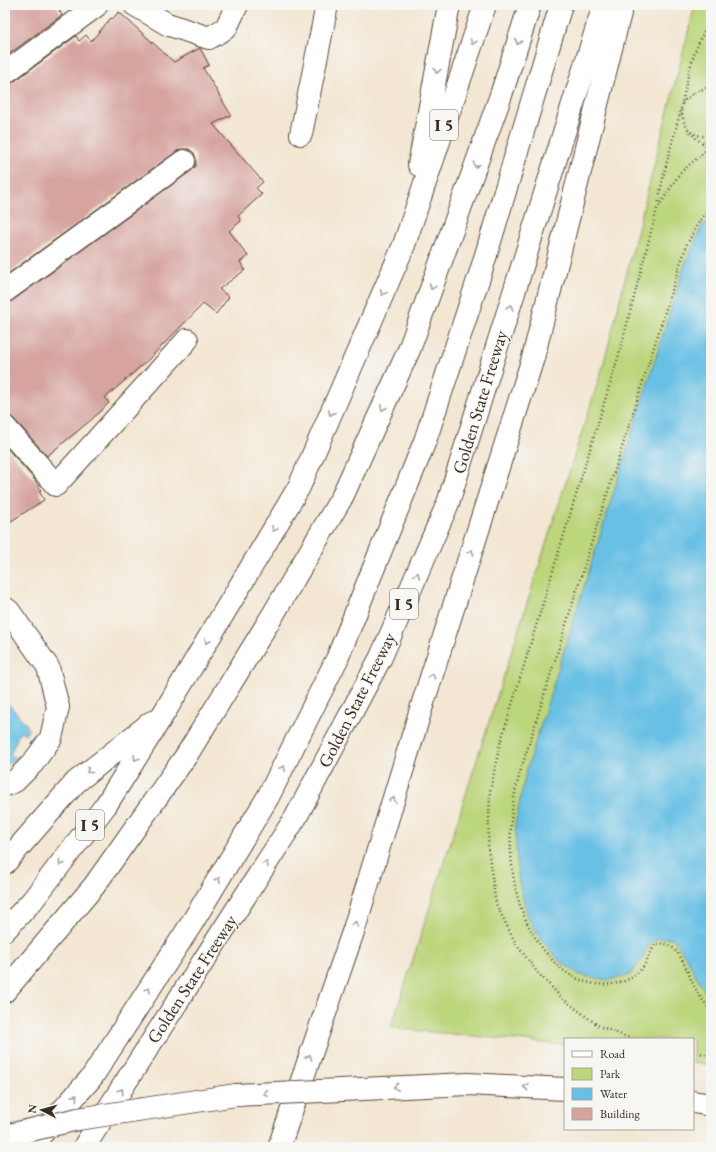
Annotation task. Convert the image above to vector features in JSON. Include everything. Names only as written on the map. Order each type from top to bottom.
[{"type":"main road","points":[[135,5],[167,24],[209,38],[226,28],[237,5]]},
{"type":"main road","points":[[301,134],[327,5]]},
{"type":"main road","points":[[404,245],[449,5]]},
{"type":"main road","name":"I 5","points":[[5,930],[32,901],[106,805],[164,713],[299,487],[404,245],[485,5]]},
{"type":"main road","points":[[5,992],[94,886],[186,756],[274,613],[342,497],[409,350],[501,96],[530,5]]},
{"type":"main road","points":[[30,1147],[92,1077],[190,926],[268,797],[337,659],[425,441],[482,268],[561,5]]},
{"type":"main road","name":"Golden State Freeway","points":[[84,1147],[296,817],[381,657],[448,503],[604,5]]},
{"type":"main road","points":[[279,1147],[354,929],[421,709],[533,358],[622,5]]},
{"type":"main road","points":[[5,72],[96,6]]},
{"type":"main road","points":[[5,291],[184,160]]},
{"type":"main road","points":[[5,427],[56,485],[187,340]]},
{"type":"main road","points":[[5,608],[9,611],[48,667],[58,708],[51,738],[33,763],[15,781],[5,785]]},
{"type":"main road","points":[[5,863],[76,782],[164,713]]},
{"type":"main road","points":[[5,1136],[78,1119],[236,1095],[468,1084],[564,1089]]},
{"type":"main road","points":[[694,1102],[711,1105]]},
{"type":"path","points":[[629,1038],[599,1026],[563,999],[538,973],[516,944],[496,904],[488,848],[490,791],[500,744],[620,351],[657,209],[660,186],[689,68],[700,42],[711,22]]},
{"type":"path","points":[[681,105],[691,95],[711,87]]},
{"type":"path","points":[[657,209],[680,173],[710,146],[699,141],[689,131],[684,121],[681,105]]},
{"type":"path","points":[[689,131],[696,135],[711,135]]},
{"type":"path","points":[[711,207],[700,220],[687,244],[587,556],[520,772],[511,819],[511,851],[518,899],[526,922],[537,942],[553,962],[563,971],[574,978],[593,984],[605,985],[620,983],[634,975],[643,967],[655,945],[659,943],[669,945],[678,954],[696,989],[711,1010]]},
{"type":"path","points":[[694,1052],[711,1055]]},
{"type":"green space","points":[[695,5],[711,5],[711,1065],[694,1062],[694,1038],[564,1038],[564,1045],[391,1028],[603,366]]},
{"type":"water","points":[[711,216],[711,1001],[673,938],[659,938],[649,945],[643,958],[629,976],[607,980],[580,975],[559,961],[540,937],[528,918],[518,878],[515,824],[526,772],[685,264],[702,226]]},
{"type":"water","points":[[5,700],[27,725],[28,730],[26,734],[20,731],[10,755],[18,759],[5,765]]},
{"type":"building","points":[[5,5],[56,5],[62,15],[5,57]]},
{"type":"building","points":[[119,12],[174,62],[200,48],[209,65],[203,68],[231,115],[213,124],[263,182],[256,188],[262,194],[238,216],[241,221],[229,231],[248,256],[240,262],[245,270],[219,289],[229,297],[216,314],[203,304],[150,358],[105,398],[109,403],[91,420],[47,456],[14,419],[9,415],[5,415],[5,303],[12,301],[191,171],[196,166],[196,159],[194,153],[189,149],[177,151],[5,276],[5,85],[12,83],[76,36],[79,41],[86,35],[91,41],[111,18],[112,19]]},
{"type":"building","points":[[5,446],[34,479],[41,490],[39,491],[44,500],[5,525]]}]
